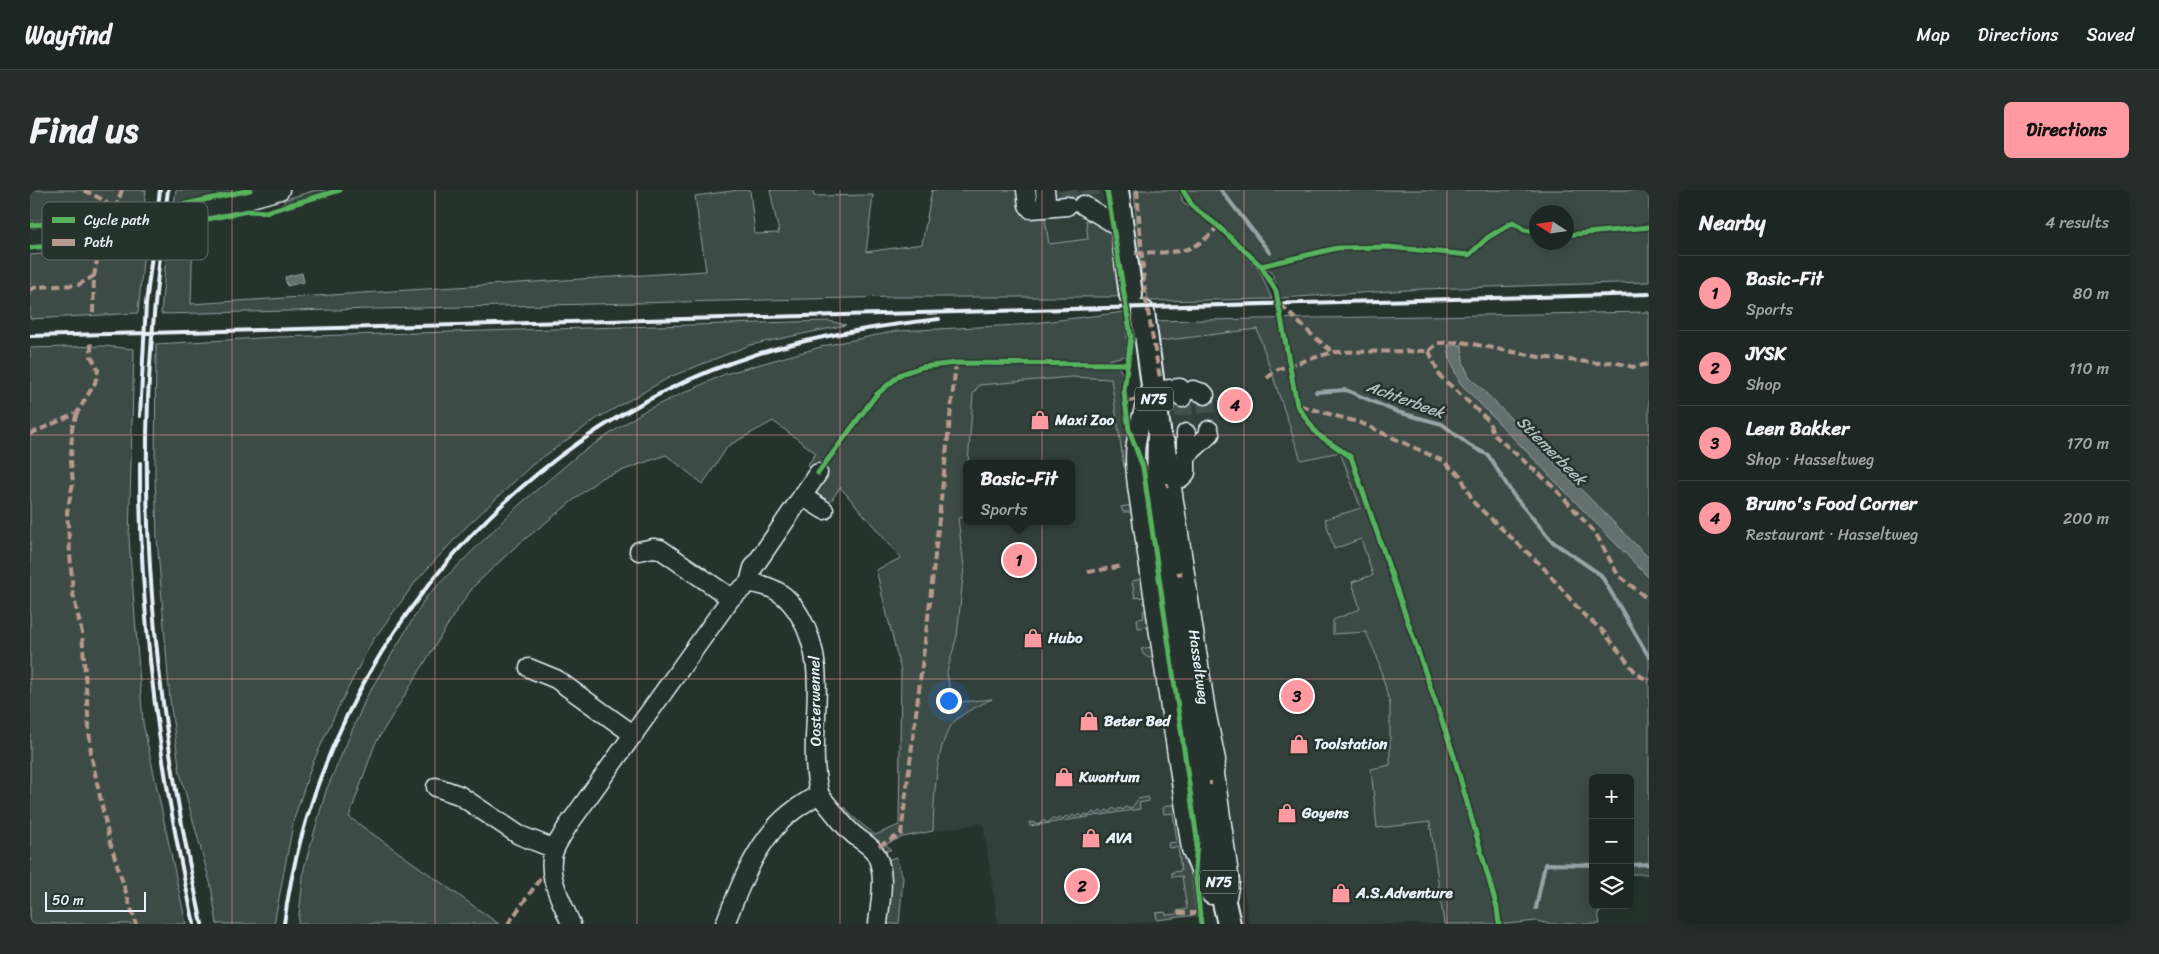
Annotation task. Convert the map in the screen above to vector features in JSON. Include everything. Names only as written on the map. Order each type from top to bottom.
[{"type":"main road","name":"Hasseltweg","points":[[1117,190],[1137,304]]},
{"type":"main road","name":"Hasseltweg","points":[[1130,190],[1137,304],[1148,399],[1152,468],[1165,482]]},
{"type":"main road","name":"Hasseltweg","points":[[1148,399],[1159,430],[1220,912]]},
{"type":"street","points":[[208,210],[280,190]]},
{"type":"street","points":[[1026,190],[1028,205],[1032,209],[1068,203],[1123,230]]},
{"type":"street","points":[[1148,399],[1190,394]]},
{"type":"street","name":"Hasseltweg","points":[[1148,399],[1135,445],[1134,456],[1137,486],[1191,849],[1220,912]]},
{"type":"street","points":[[1165,482],[1181,478],[1186,473],[1185,457],[1198,431]]},
{"type":"street","points":[[571,924],[552,876],[555,849],[567,827],[731,598],[749,583],[756,562],[818,473]]},
{"type":"street","name":"Hasseltweg","points":[[1165,482],[1216,760],[1215,774],[1230,882],[1220,912]]},
{"type":"street","points":[[802,496],[824,510]]},
{"type":"street","points":[[639,551],[653,548],[660,549],[731,598]]},
{"type":"street","name":"Oosterwennel","points":[[749,583],[765,584],[781,594],[795,608],[806,627],[815,650],[818,671],[816,756],[819,794]]},
{"type":"street","points":[[529,668],[556,679],[634,734]]},
{"type":"street","points":[[436,786],[459,795],[519,835],[555,849]]},
{"type":"street","points":[[725,924],[740,885],[755,856],[774,828],[800,806],[819,794],[842,823],[873,850],[879,863],[882,882],[878,924]]},
{"type":"shaded area","points":[[30,190],[146,190],[145,202],[42,202],[42,220],[30,221]]},
{"type":"shaded area","points":[[176,190],[237,190],[183,202],[174,202]]},
{"type":"shaded area","points":[[316,190],[332,191],[285,204],[283,200]]},
{"type":"shaded area","points":[[750,190],[755,234],[779,233],[770,190],[813,190],[814,196],[873,195],[866,252],[922,244],[932,190],[1021,190],[1044,212],[1049,244],[1088,239],[1086,220],[1109,227],[1123,296],[894,297],[161,314],[166,260],[192,260],[191,304],[706,271],[695,196]]},
{"type":"shaded area","points":[[992,190],[1102,190],[1109,243],[1015,251]]},
{"type":"shaded area","points":[[1134,190],[1180,190],[1183,203],[1209,221],[1259,270],[1272,299],[1148,301],[1147,293],[1143,292]]},
{"type":"shaded area","points":[[1185,190],[1649,190],[1649,282],[1424,289],[1281,298],[1272,273],[1228,230],[1188,199]]},
{"type":"shaded area","points":[[42,254],[42,260],[143,260],[138,313],[30,319],[30,255]]},
{"type":"shaded area","points":[[302,273],[304,282],[287,286],[285,277]]},
{"type":"shaded area","points":[[1125,312],[1127,340],[1125,356],[1108,360],[1108,365],[1117,365],[1123,374],[1123,402],[1131,446],[1127,470],[1124,467],[1111,379],[1072,377],[979,385],[973,394],[968,460],[963,460],[963,517],[958,518],[964,567],[957,636],[947,672],[951,699],[961,702],[992,699],[963,715],[948,730],[943,742],[937,773],[933,831],[903,837],[886,844],[891,850],[884,851],[844,811],[845,807],[851,815],[875,835],[899,825],[901,671],[876,570],[901,558],[840,487],[828,506],[820,499],[818,489],[823,477],[807,466],[816,453],[773,421],[728,446],[703,484],[666,455],[601,478],[514,548],[474,586],[455,613],[375,744],[349,817],[499,924],[298,924],[304,868],[326,791],[367,696],[426,597],[519,505],[578,455],[644,411],[725,374],[828,345],[897,331],[1018,325]]},
{"type":"shaded area","points":[[1649,312],[1649,874],[1634,874],[1634,774],[1589,774],[1589,909],[1605,909],[1598,913],[1600,924],[1550,924],[1536,921],[1508,924],[1444,924],[1430,822],[1377,828],[1371,769],[1390,765],[1390,704],[1377,657],[1366,632],[1333,634],[1333,620],[1360,609],[1352,582],[1373,575],[1361,539],[1334,549],[1325,519],[1361,508],[1340,452],[1301,460],[1257,329],[1152,342],[1149,321]]},
{"type":"shaded area","points":[[829,321],[846,325],[750,345],[670,377],[596,419],[532,465],[465,528],[417,580],[371,643],[338,708],[311,767],[294,819],[274,924],[217,924],[211,886],[180,773],[170,700],[157,538],[155,474],[156,344],[278,337]]},
{"type":"shaded area","points":[[1257,329],[1301,460],[1340,452],[1361,508],[1326,519],[1361,539],[1373,575],[1360,609],[1333,620],[1334,634],[1366,632],[1377,657],[1390,704],[1390,765],[1371,769],[1377,828],[1430,822],[1444,924],[1248,924],[1243,883],[1237,883],[1171,435],[1162,416],[1152,342]]},
{"type":"shaded area","points":[[1448,345],[1462,345],[1463,362],[1469,376],[1649,558],[1649,578],[1460,383],[1450,360]]},
{"type":"shaded area","points":[[104,346],[134,349],[129,539],[143,723],[186,924],[30,924],[30,348]]},
{"type":"shaded area","points":[[1072,377],[1111,379],[1132,494],[1196,915],[1131,924],[998,924],[983,823],[933,831],[934,793],[944,739],[954,721],[990,699],[961,702],[951,699],[947,672],[957,636],[964,567],[958,518],[963,517],[963,525],[1075,525],[1075,460],[968,460],[973,394],[979,385]]},
{"type":"shaded area","points":[[1137,504],[1158,657],[1149,658],[1144,655],[1141,649],[1151,647],[1148,627],[1138,628],[1137,619],[1144,618],[1143,611],[1146,610],[1144,597],[1135,598],[1132,581],[1141,579],[1131,512],[1123,512],[1121,507]]},
{"type":"shaded area","points":[[1148,797],[1149,801],[1139,803],[1140,809],[1030,826],[1029,822],[1040,824],[1043,820],[1048,823],[1052,818],[1057,820],[1060,817],[1063,819],[1066,816],[1070,818],[1073,815],[1076,817],[1079,814],[1083,817],[1085,814],[1089,816],[1093,812],[1097,814],[1100,811],[1104,813],[1106,810],[1110,812],[1113,808],[1117,811],[1119,808],[1123,810],[1125,807],[1131,809],[1138,799]]},
{"type":"shaded area","points":[[1168,805],[1176,805],[1193,861],[1191,872],[1196,915],[1157,920],[1156,913],[1165,912],[1166,915],[1177,914],[1177,911],[1187,909],[1182,876],[1172,877],[1172,872],[1181,871],[1178,847],[1169,848],[1168,843],[1177,842],[1173,813],[1164,814],[1163,808]]},
{"type":"shaded area","points":[[896,857],[903,877],[899,924],[886,924],[890,873],[887,860]]},
{"type":"waterway","name":"Achterbeek","points":[[1221,190],[1270,253]]},
{"type":"waterway","name":"Achterbeek","points":[[1316,392],[1346,390],[1397,412],[1442,424],[1469,445],[1488,455],[1514,496],[1553,542],[1601,575],[1649,657]]},
{"type":"waterway","name":"Achterbeek","points":[[1536,908],[1545,864],[1589,865]]},
{"type":"waterway","name":"Achterbeek","points":[[1634,865],[1649,864]]},
{"type":"tunnel","points":[[1068,190],[1070,205]]},
{"type":"tunnel","points":[[1090,190],[1091,196]]},
{"type":"tunnel","points":[[1205,395],[1209,430]]},
{"type":"tunnel","points":[[1182,398],[1186,433]]},
{"type":"railway","points":[[159,202],[160,190]]},
{"type":"railway","points":[[167,202],[168,190]]},
{"type":"railway","points":[[140,416],[146,304],[151,260]]},
{"type":"railway","points":[[160,260],[148,400],[148,532],[152,598],[166,729],[188,859],[202,924]]},
{"type":"railway","points":[[30,336],[1649,294]]},
{"type":"railway","points":[[284,924],[304,829],[337,738],[382,652],[438,573],[505,502],[580,441],[664,392],[754,355],[799,342],[845,332],[939,319]]},
{"type":"railway","points":[[140,463],[143,580],[154,695],[171,810],[194,924]]},
{"type":"marked path","points":[[84,190],[105,202]]},
{"type":"marked path","points":[[118,202],[122,190]]},
{"type":"marked path","points":[[1137,190],[1145,295],[1160,378]]},
{"type":"marked path","points":[[1135,253],[1181,251],[1199,243],[1218,226]]},
{"type":"marked path","points":[[93,313],[94,276],[97,260]]},
{"type":"marked path","points":[[30,290],[36,287],[78,285],[94,276]]},
{"type":"marked path","points":[[1281,305],[1313,336],[1333,352]]},
{"type":"marked path","points":[[30,434],[77,413],[95,383],[98,370],[91,356],[91,341]]},
{"type":"marked path","points":[[1267,378],[1278,369],[1333,352],[1429,351],[1438,343],[1462,342],[1539,357],[1598,363],[1614,362],[1633,367],[1649,364]]},
{"type":"marked path","points":[[1429,351],[1440,376],[1488,420],[1494,435],[1553,486],[1596,534],[1618,575],[1649,600]]},
{"type":"marked path","points":[[879,846],[901,834],[930,601],[956,363]]},
{"type":"marked path","points":[[1147,398],[1151,397]]},
{"type":"marked path","points":[[1129,401],[1139,399]]},
{"type":"marked path","points":[[1301,406],[1361,423],[1441,460],[1460,475],[1474,503],[1542,566],[1583,614],[1602,630],[1637,674],[1649,681]]},
{"type":"marked path","points":[[77,413],[72,428],[71,462],[73,483],[67,512],[73,594],[82,633],[91,754],[109,839],[136,924]]},
{"type":"marked path","points":[[1088,572],[1123,566]]},
{"type":"marked path","points":[[1177,574],[1182,573]]},
{"type":"marked path","points":[[508,924],[540,879],[545,878]]},
{"type":"marked path","points":[[1178,913],[1200,913]]},
{"type":"cycle path","points":[[195,202],[250,190]]},
{"type":"cycle path","points":[[208,219],[248,211],[266,212],[340,190]]},
{"type":"cycle path","points":[[1107,190],[1131,337],[1124,390],[1125,401],[1129,430],[1143,467],[1197,839],[1195,871],[1201,924]]},
{"type":"cycle path","points":[[1183,190],[1193,207],[1218,226],[1261,266],[1276,291],[1297,405],[1317,434],[1351,457],[1453,753],[1497,908],[1499,924]]},
{"type":"cycle path","points":[[1261,266],[1337,248],[1388,247],[1469,255],[1487,238],[1513,222],[1524,230],[1529,231]]},
{"type":"cycle path","points":[[30,225],[42,224]]},
{"type":"cycle path","points":[[1574,234],[1649,227]]},
{"type":"cycle path","points":[[30,248],[42,247]]},
{"type":"cycle path","points":[[818,473],[876,395],[901,374],[922,367],[956,363],[1128,364]]},
{"type":"place","name":"Bruno's Food Corner","points":[[1235,405]]},
{"type":"place","name":"Maxi Zoo","points":[[1040,420]]},
{"type":"place","name":"Basic-Fit","points":[[1019,560]]},
{"type":"place","name":"Hubo","points":[[1033,638]]},
{"type":"place","name":"Leen Bakker","points":[[1297,696]]},
{"type":"place","name":"Beter Bed","points":[[1089,721]]},
{"type":"place","name":"Toolstation","points":[[1299,744]]},
{"type":"place","name":"Kwantum","points":[[1064,777]]},
{"type":"place","name":"Goyens","points":[[1287,813]]},
{"type":"place","name":"AVA","points":[[1091,838]]},
{"type":"place","name":"JYSK","points":[[1082,886]]},
{"type":"place","name":"A.S.Adventure","points":[[1341,893]]},
{"type":"water label","name":"Stiemerbeek","points":[[1552,450]]}]
